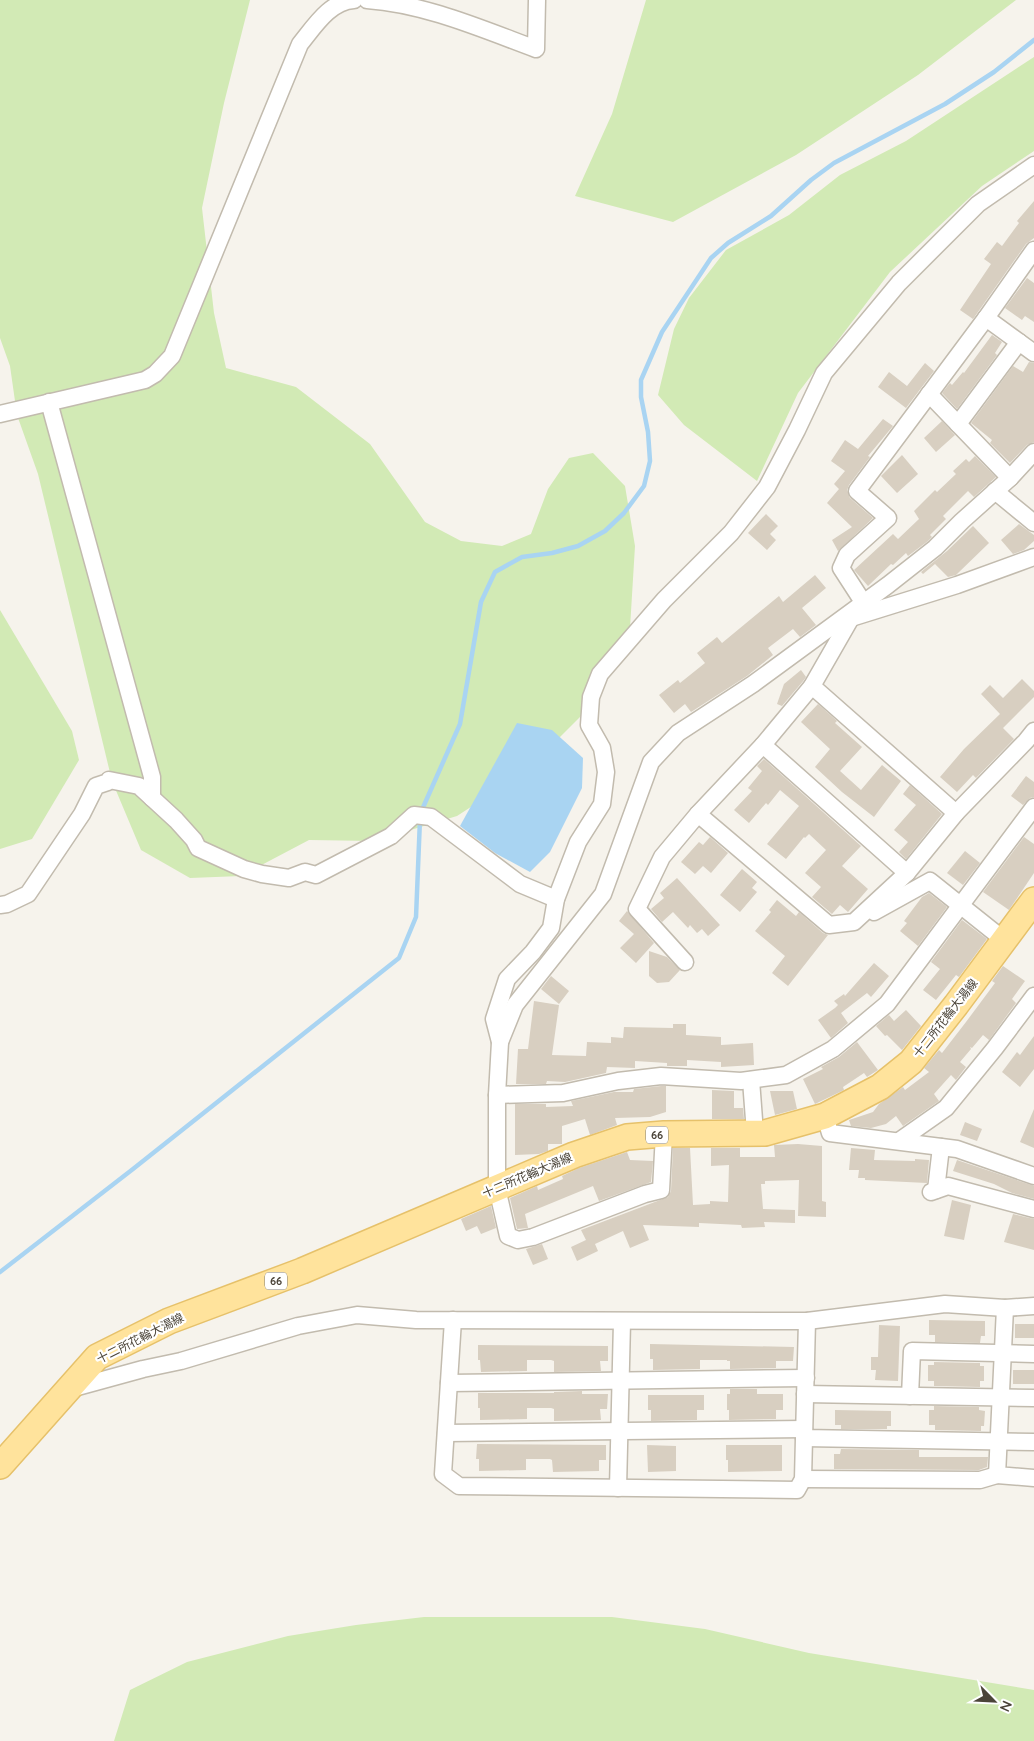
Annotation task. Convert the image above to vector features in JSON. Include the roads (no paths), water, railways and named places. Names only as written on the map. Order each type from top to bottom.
[{"type":"main road","name":"十二所花輪大湯線","points":[[0,1466],[96,1357],[169,1320],[302,1271],[574,1155],[627,1137],[664,1134],[765,1133],[825,1116],[880,1087],[911,1062],[1034,900]]},
{"type":"street","points":[[0,414],[146,380],[155,374],[172,356],[300,44],[323,16],[346,0],[354,0]]},
{"type":"street","points":[[367,0],[412,7],[473,25],[536,49],[537,0]]},
{"type":"street","points":[[664,1134],[661,1190],[645,1194],[533,1237],[518,1240],[508,1236],[497,1188],[497,1095],[500,1042],[494,1019],[507,979],[533,952],[550,928],[556,898],[578,842],[602,804],[606,772],[602,748],[589,725],[590,697],[600,674],[664,600],[731,532],[766,487],[797,430],[824,373],[899,283],[978,204],[1034,165]]},
{"type":"street","points":[[863,602],[841,568],[847,555],[888,518],[857,491],[986,318],[1034,250]]},
{"type":"street","points":[[986,318],[1034,353]]},
{"type":"street","points":[[958,424],[1019,342]]},
{"type":"street","points":[[929,394],[1010,478]]},
{"type":"street","points":[[49,402],[152,777],[152,798]]},
{"type":"street","points":[[500,1042],[515,1005],[603,894],[651,762],[678,733],[753,684],[888,585],[935,548],[1010,478],[1034,452]]},
{"type":"street","points":[[995,491],[1034,523]]},
{"type":"street","points":[[851,618],[957,585],[1034,557]]},
{"type":"street","points":[[685,962],[637,909],[662,857],[698,814],[763,745],[812,686],[851,618],[863,602]]},
{"type":"street","points":[[812,686],[956,813]]},
{"type":"street","points":[[854,922],[906,873],[956,813],[1034,731]]},
{"type":"street","points":[[763,745],[906,873]]},
{"type":"street","points":[[0,905],[7,904],[28,894],[82,814],[96,786],[109,780],[139,786],[182,827],[194,840],[198,848],[244,869],[262,874],[289,878],[305,872],[316,875],[391,836],[414,815],[431,817],[520,884],[556,898]]},
{"type":"street","points":[[497,1095],[563,1092],[618,1081],[661,1076],[741,1081],[786,1075],[833,1049],[887,1004],[1034,807]]},
{"type":"street","points":[[698,814],[829,925],[854,922],[930,881],[1004,940]]},
{"type":"street","points":[[900,1142],[946,1108],[1034,996]]},
{"type":"street","points":[[751,1080],[755,1133]]},
{"type":"street","points":[[825,1116],[830,1133],[956,1149],[1034,1176]]},
{"type":"street","points":[[941,1147],[933,1191],[948,1186],[1034,1209]]},
{"type":"street","points":[[66,1390],[181,1361],[298,1326],[357,1315],[416,1320],[807,1321],[946,1304],[1005,1308],[1034,1306]]},
{"type":"street","points":[[997,1475],[1005,1308]]},
{"type":"street","points":[[453,1320],[443,1474],[459,1486],[797,1490],[804,1479],[807,1321]]},
{"type":"street","points":[[618,1488],[622,1322]]},
{"type":"street","points":[[910,1396],[912,1351],[1034,1354]]},
{"type":"street","points":[[449,1383],[621,1381],[805,1386],[910,1396],[1034,1398]]},
{"type":"street","points":[[446,1433],[620,1431],[804,1434],[1034,1442]]},
{"type":"street","points":[[804,1479],[980,1480],[997,1475],[1034,1478]]},
{"type":"water","points":[[517,723],[552,730],[583,758],[582,788],[550,852],[530,872],[495,853],[460,826]]},
{"type":"waterway","points":[[421,812],[460,724],[481,602],[495,572],[522,557],[552,553],[578,546],[605,531],[624,513],[644,486],[650,461],[648,432],[641,397],[641,380],[662,332],[711,258],[728,243],[771,216],[811,180],[834,163],[945,104],[994,72],[1034,40]]},
{"type":"waterway","points":[[0,1272],[399,958],[416,917],[420,819]]}]
